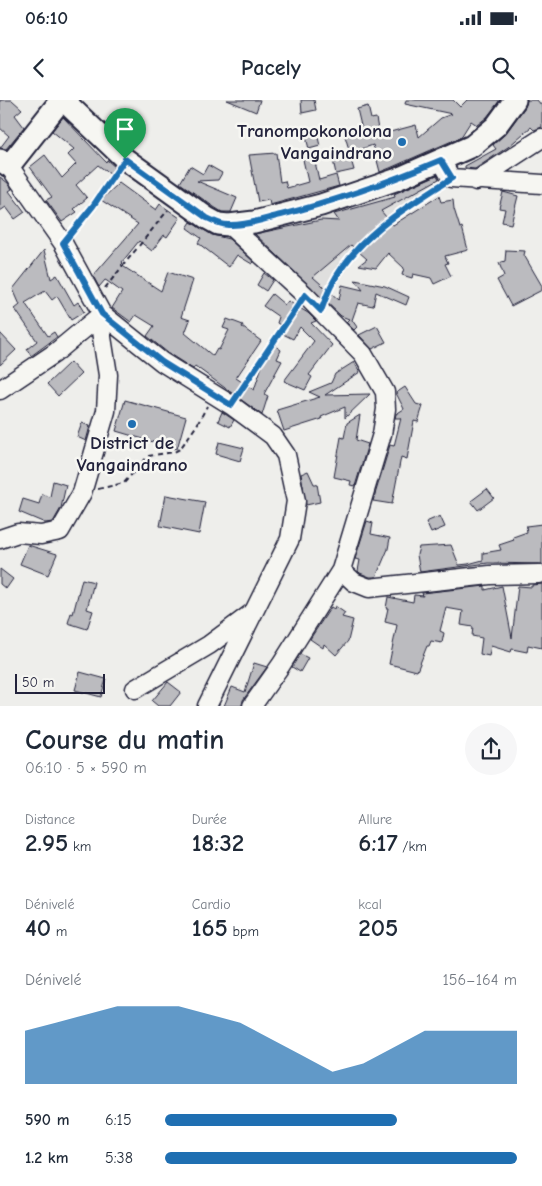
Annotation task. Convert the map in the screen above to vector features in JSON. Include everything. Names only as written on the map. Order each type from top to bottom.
[{"type":"main road","points":[[5,163],[62,100],[125,159],[207,218],[218,224],[229,225],[254,222],[321,205],[395,180],[446,169],[496,126],[515,100]]},
{"type":"street","points":[[476,180],[542,138]]},
{"type":"street","points":[[5,163],[63,243],[102,314],[162,362],[231,405],[273,436],[286,455],[296,501],[290,539],[207,706]]},
{"type":"street","points":[[446,169],[476,180],[542,184]]},
{"type":"street","points":[[229,225],[305,295],[363,354],[385,392],[386,409],[382,434],[341,570],[281,665],[252,706]]},
{"type":"street","points":[[0,390],[55,353],[102,314]]},
{"type":"street","points":[[0,539],[18,534],[41,535],[60,531],[82,493],[106,411],[108,375],[101,330],[102,314]]},
{"type":"street","points":[[341,570],[354,582],[369,588],[490,575],[539,574]]},
{"type":"street","points":[[135,689],[208,645],[254,612]]},
{"type":"path","points":[[63,243],[93,206],[125,159]]},
{"type":"path","points":[[321,311],[331,286],[354,253],[446,169]]},
{"type":"path","points":[[92,295],[105,288],[178,198]]},
{"type":"path","points":[[231,405],[305,295]]},
{"type":"path","points":[[82,493],[124,483],[148,456],[174,452],[180,448],[197,425],[208,403]]},
{"type":"shaded area","points":[[437,164],[445,178],[398,207],[350,255],[330,284],[319,308],[239,231]]},
{"type":"building","points":[[0,100],[12,100],[22,109],[15,115],[24,127],[6,149],[0,148],[9,136],[0,128]]},
{"type":"building","points":[[227,100],[260,100],[256,112]]},
{"type":"building","points":[[301,100],[314,100],[316,110],[302,113]]},
{"type":"building","points":[[406,100],[453,100],[460,107],[467,100],[500,100],[487,117],[477,125],[471,121],[461,137],[380,172],[373,145],[350,153],[345,136],[362,130],[357,109],[368,106],[371,119],[376,118],[379,135],[416,125],[419,137],[441,118],[452,114],[405,104]]},
{"type":"building","points":[[527,100],[537,100],[542,106],[542,127],[534,130],[531,127],[508,147],[475,169],[465,168],[465,166],[496,149],[493,145],[506,133],[525,107]]},
{"type":"building","points":[[63,117],[106,162],[107,160],[115,167],[113,170],[117,174],[114,177],[98,165],[76,185],[87,198],[74,209],[77,212],[62,222],[46,200],[52,197],[30,167],[45,155],[62,178],[76,164],[68,155],[74,149],[52,131]]},
{"type":"building","points":[[317,133],[320,146],[309,149],[306,137]]},
{"type":"building","points":[[276,153],[280,182],[285,181],[287,188],[308,182],[302,155],[313,153],[319,180],[336,175],[339,186],[270,205],[269,200],[258,202],[249,155]]},
{"type":"building","points":[[350,156],[354,170],[336,174],[333,160]]},
{"type":"building","points":[[208,165],[222,173],[218,180],[197,181],[237,198],[231,212],[222,212],[180,183],[190,166],[203,174]]},
{"type":"building","points":[[437,175],[439,179],[381,211],[393,225],[439,196],[441,202],[453,200],[454,209],[460,228],[462,227],[468,250],[445,256],[448,263],[445,264],[451,276],[434,284],[431,278],[413,274],[412,278],[402,275],[404,268],[388,253],[376,268],[359,265],[367,259],[351,245],[313,277],[339,300],[342,285],[363,290],[355,280],[385,286],[409,297],[406,305],[376,292],[373,306],[358,303],[352,320],[357,327],[354,330],[346,322],[349,319],[341,316],[255,234],[321,220],[339,221],[334,214],[395,197],[394,194]]},
{"type":"building","points":[[0,177],[8,183],[12,189],[9,191],[25,212],[15,219],[6,207],[0,211]]},
{"type":"building","points":[[119,183],[156,210],[160,204],[180,218],[167,237],[164,235],[152,251],[139,241],[121,265],[161,291],[168,272],[193,280],[181,317],[190,320],[185,333],[213,356],[217,349],[219,350],[229,330],[223,328],[227,319],[243,325],[242,327],[261,341],[236,378],[254,390],[270,342],[281,350],[277,359],[282,361],[264,394],[268,396],[262,415],[195,366],[193,369],[168,353],[147,336],[154,326],[136,315],[131,322],[112,308],[122,292],[105,280],[99,287],[93,276],[138,224],[101,200]]},
{"type":"building","points":[[503,192],[518,196],[511,224],[502,222],[505,209],[499,208]]},
{"type":"building","points":[[191,222],[212,235],[229,239],[254,262],[252,264],[237,255],[229,267],[198,243],[201,238],[187,228]]},
{"type":"building","points":[[44,250],[51,279],[57,275],[74,305],[78,302],[84,312],[71,320],[57,296],[52,300],[45,291],[25,303],[48,336],[54,332],[57,337],[31,356],[27,349],[37,341],[15,309],[20,305],[13,289]]},
{"type":"building","points":[[506,250],[525,251],[524,255],[542,286],[542,290],[511,306],[497,280],[504,276],[499,263],[505,261]]},
{"type":"building","points":[[264,273],[273,280],[266,291],[257,285]]},
{"type":"building","points":[[272,294],[285,305],[288,301],[308,313],[316,321],[311,323],[332,345],[309,375],[312,377],[305,390],[284,381],[314,341],[300,327],[293,339],[281,333],[283,327],[277,323],[279,317],[263,306]]},
{"type":"building","points":[[377,326],[386,342],[372,349],[359,335]]},
{"type":"building","points":[[0,333],[16,350],[0,365]]},
{"type":"building","points":[[70,362],[81,374],[58,396],[47,384]]},
{"type":"building","points":[[354,362],[360,372],[325,395],[370,394],[345,418],[345,407],[321,417],[322,419],[284,431],[277,410],[320,397],[309,392],[331,383],[335,374]]},
{"type":"building","points":[[405,387],[416,404],[423,406],[418,422],[414,421],[407,459],[401,457],[392,504],[373,501],[390,445],[394,446],[401,418],[395,418],[396,414],[404,409],[396,393]]},
{"type":"building","points":[[125,400],[186,417],[177,449],[116,431]]},
{"type":"building","points":[[222,412],[234,420],[230,427],[218,421]]},
{"type":"building","points":[[360,415],[356,440],[368,444],[355,486],[350,485],[351,481],[334,477],[341,437],[344,438],[347,423]]},
{"type":"building","points":[[82,423],[90,426],[86,441],[77,437]]},
{"type":"building","points":[[219,442],[244,448],[240,461],[216,454]]},
{"type":"building","points":[[308,471],[314,484],[317,484],[320,502],[306,505],[301,474]]},
{"type":"building","points":[[53,481],[66,485],[61,508],[53,522],[45,523],[19,512],[23,499],[39,504],[42,494],[50,497]]},
{"type":"building","points":[[487,489],[494,498],[478,510],[471,501]]},
{"type":"building","points":[[166,495],[205,502],[199,534],[160,526]]},
{"type":"building","points":[[440,516],[445,527],[431,533],[426,522]]},
{"type":"building","points":[[367,521],[373,523],[371,534],[390,538],[388,549],[376,577],[360,573],[358,571],[360,560],[355,559]]},
{"type":"building","points":[[542,524],[542,564],[488,563],[420,572],[417,555],[419,547],[451,545],[459,565],[468,564],[483,560],[483,553],[501,550],[499,545],[514,540],[513,537],[527,532],[526,526]]},
{"type":"building","points":[[28,545],[57,554],[48,575],[20,564]]},
{"type":"building","points":[[0,569],[13,579],[6,589],[0,584]]},
{"type":"building","points":[[82,579],[94,582],[87,609],[93,611],[87,629],[68,623],[71,613],[73,614]]},
{"type":"building","points":[[542,584],[542,648],[528,645],[527,652],[512,649],[511,652],[491,646],[489,656],[480,654],[482,638],[472,636],[473,627],[461,625],[463,611],[446,608],[440,631],[444,633],[442,643],[431,641],[429,646],[427,646],[417,671],[389,664],[397,625],[385,622],[388,597],[413,602],[414,595],[423,596],[422,593],[485,586],[485,590],[502,586],[512,638],[518,586],[532,587],[532,585]]},
{"type":"building","points":[[335,606],[345,613],[342,617],[353,620],[348,641],[336,655],[324,644],[323,648],[310,639],[331,607],[334,609]]},
{"type":"building","points":[[300,654],[308,658],[300,672],[292,667]]},
{"type":"building","points":[[254,663],[267,667],[243,700],[242,706],[224,706],[232,687],[245,692]]},
{"type":"building","points":[[80,672],[106,679],[101,697],[75,690]]},
{"type":"building","points":[[168,682],[181,692],[170,706],[158,706],[152,701]]},
{"type":"place","name":"Tranompokonolona Vangaindrano","points":[[402,142]]},
{"type":"place","name":"District de Vangaindrano","points":[[132,424]]},
{"type":"route","points":[[125,159],[207,218],[218,224],[229,225],[254,222],[321,205],[395,180],[441,160],[452,178],[396,213],[354,253],[331,286],[321,311],[305,295],[272,347],[231,405],[162,362],[102,314],[63,243],[93,206],[125,159]]}]
